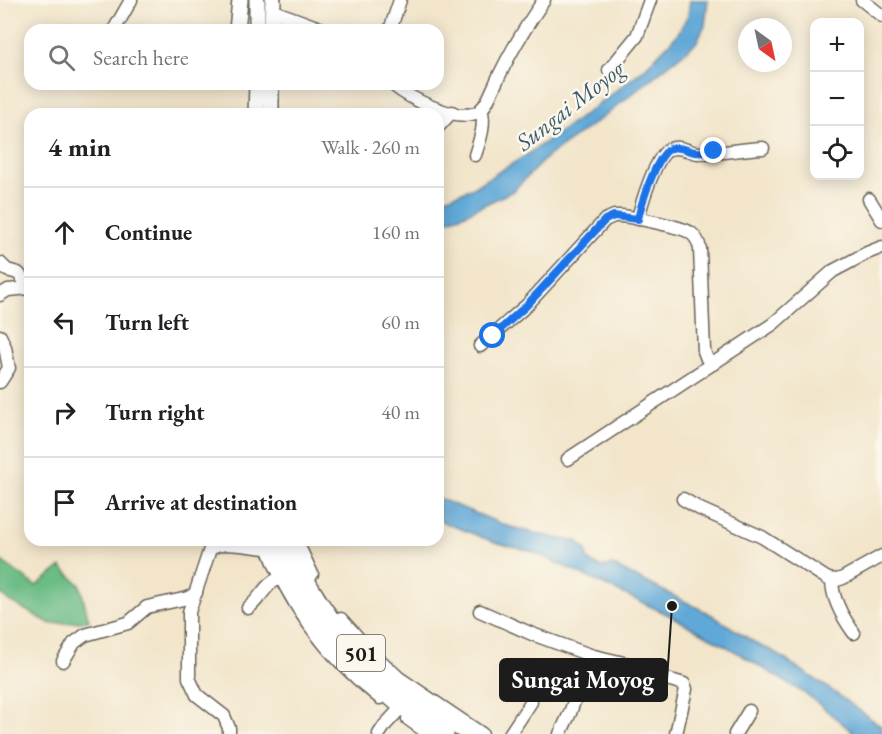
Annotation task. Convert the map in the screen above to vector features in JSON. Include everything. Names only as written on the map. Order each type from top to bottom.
[{"type":"main road","points":[[238,24],[240,0]]},
{"type":"main road","points":[[257,0],[267,24]]},
{"type":"main road","points":[[270,24],[273,6]]},
{"type":"main road","points":[[255,90],[256,108]]},
{"type":"main road","points":[[271,90],[271,108]]},
{"type":"main road","name":"501","points":[[271,546],[319,625],[353,664],[399,705],[446,734]]},
{"type":"main road","name":"501","points":[[291,546],[308,585],[335,626],[397,687],[469,734]]},
{"type":"street","points":[[117,24],[131,0]]},
{"type":"street","points":[[392,24],[399,0]]},
{"type":"street","points":[[444,110],[469,115],[481,109],[521,33],[544,0]]},
{"type":"street","points":[[609,70],[637,36],[650,0]]},
{"type":"street","points":[[862,0],[882,16]]},
{"type":"street","points":[[881,0],[882,8]]},
{"type":"street","points":[[273,6],[312,24]]},
{"type":"street","points":[[400,90],[421,104],[436,108]]},
{"type":"street","points":[[475,155],[483,122],[481,109]]},
{"type":"street","points":[[444,121],[452,112]]},
{"type":"street","points":[[638,219],[648,186],[662,156],[668,150],[676,148],[699,153],[763,148]]},
{"type":"street","points":[[869,199],[882,220]]},
{"type":"street","points":[[480,346],[526,306],[605,220],[614,216],[638,219],[687,231],[699,243],[704,351],[713,364]]},
{"type":"street","points":[[568,459],[773,324],[833,271],[882,247]]},
{"type":"street","points":[[0,264],[7,270],[18,273],[24,280]]},
{"type":"street","points":[[0,295],[8,290],[24,288]]},
{"type":"street","points":[[0,336],[5,347],[9,368],[0,382]]},
{"type":"street","points":[[683,499],[762,537],[832,580],[843,578],[882,556]]},
{"type":"street","points":[[218,546],[210,549],[190,607],[188,622],[190,683],[197,695],[224,716],[229,734]]},
{"type":"street","points":[[270,546],[282,578],[309,627],[325,646],[360,682],[429,734]]},
{"type":"street","points":[[300,546],[315,581],[341,620],[371,652],[399,678],[482,734]]},
{"type":"street","points":[[248,608],[257,602],[272,582],[282,578]]},
{"type":"street","points":[[832,580],[838,606],[854,633]]},
{"type":"street","points":[[63,661],[74,643],[85,635],[128,624],[147,607],[188,598],[196,593]]},
{"type":"street","points":[[480,611],[532,634],[590,655],[628,664],[643,672],[684,684],[686,688],[676,734]]},
{"type":"street","points":[[560,734],[570,713],[590,655]]},
{"type":"street","points":[[510,734],[531,702]]},
{"type":"street","points":[[735,734],[749,711]]},
{"type":"street","points":[[379,734],[397,712]]},
{"type":"green space","points":[[0,560],[36,586],[61,567],[80,585],[89,621],[51,624],[9,601],[0,593]]},
{"type":"water","points":[[690,0],[708,0],[705,25],[696,43],[606,115],[548,156],[513,191],[444,222],[445,198],[471,189],[525,156],[577,120],[644,69],[677,35],[688,15]]},
{"type":"water","points":[[444,500],[507,526],[577,541],[586,550],[588,560],[600,567],[612,565],[712,615],[760,646],[771,650],[882,727],[882,734],[855,734],[809,696],[669,615],[533,552],[494,542],[444,522]]},
{"type":"place","name":"Sungai Moyog","points":[[672,606]]},
{"type":"route","points":[[493,336],[526,306],[605,220],[614,216],[638,219],[648,186],[662,156],[668,150],[676,148],[699,153],[714,151]]}]
